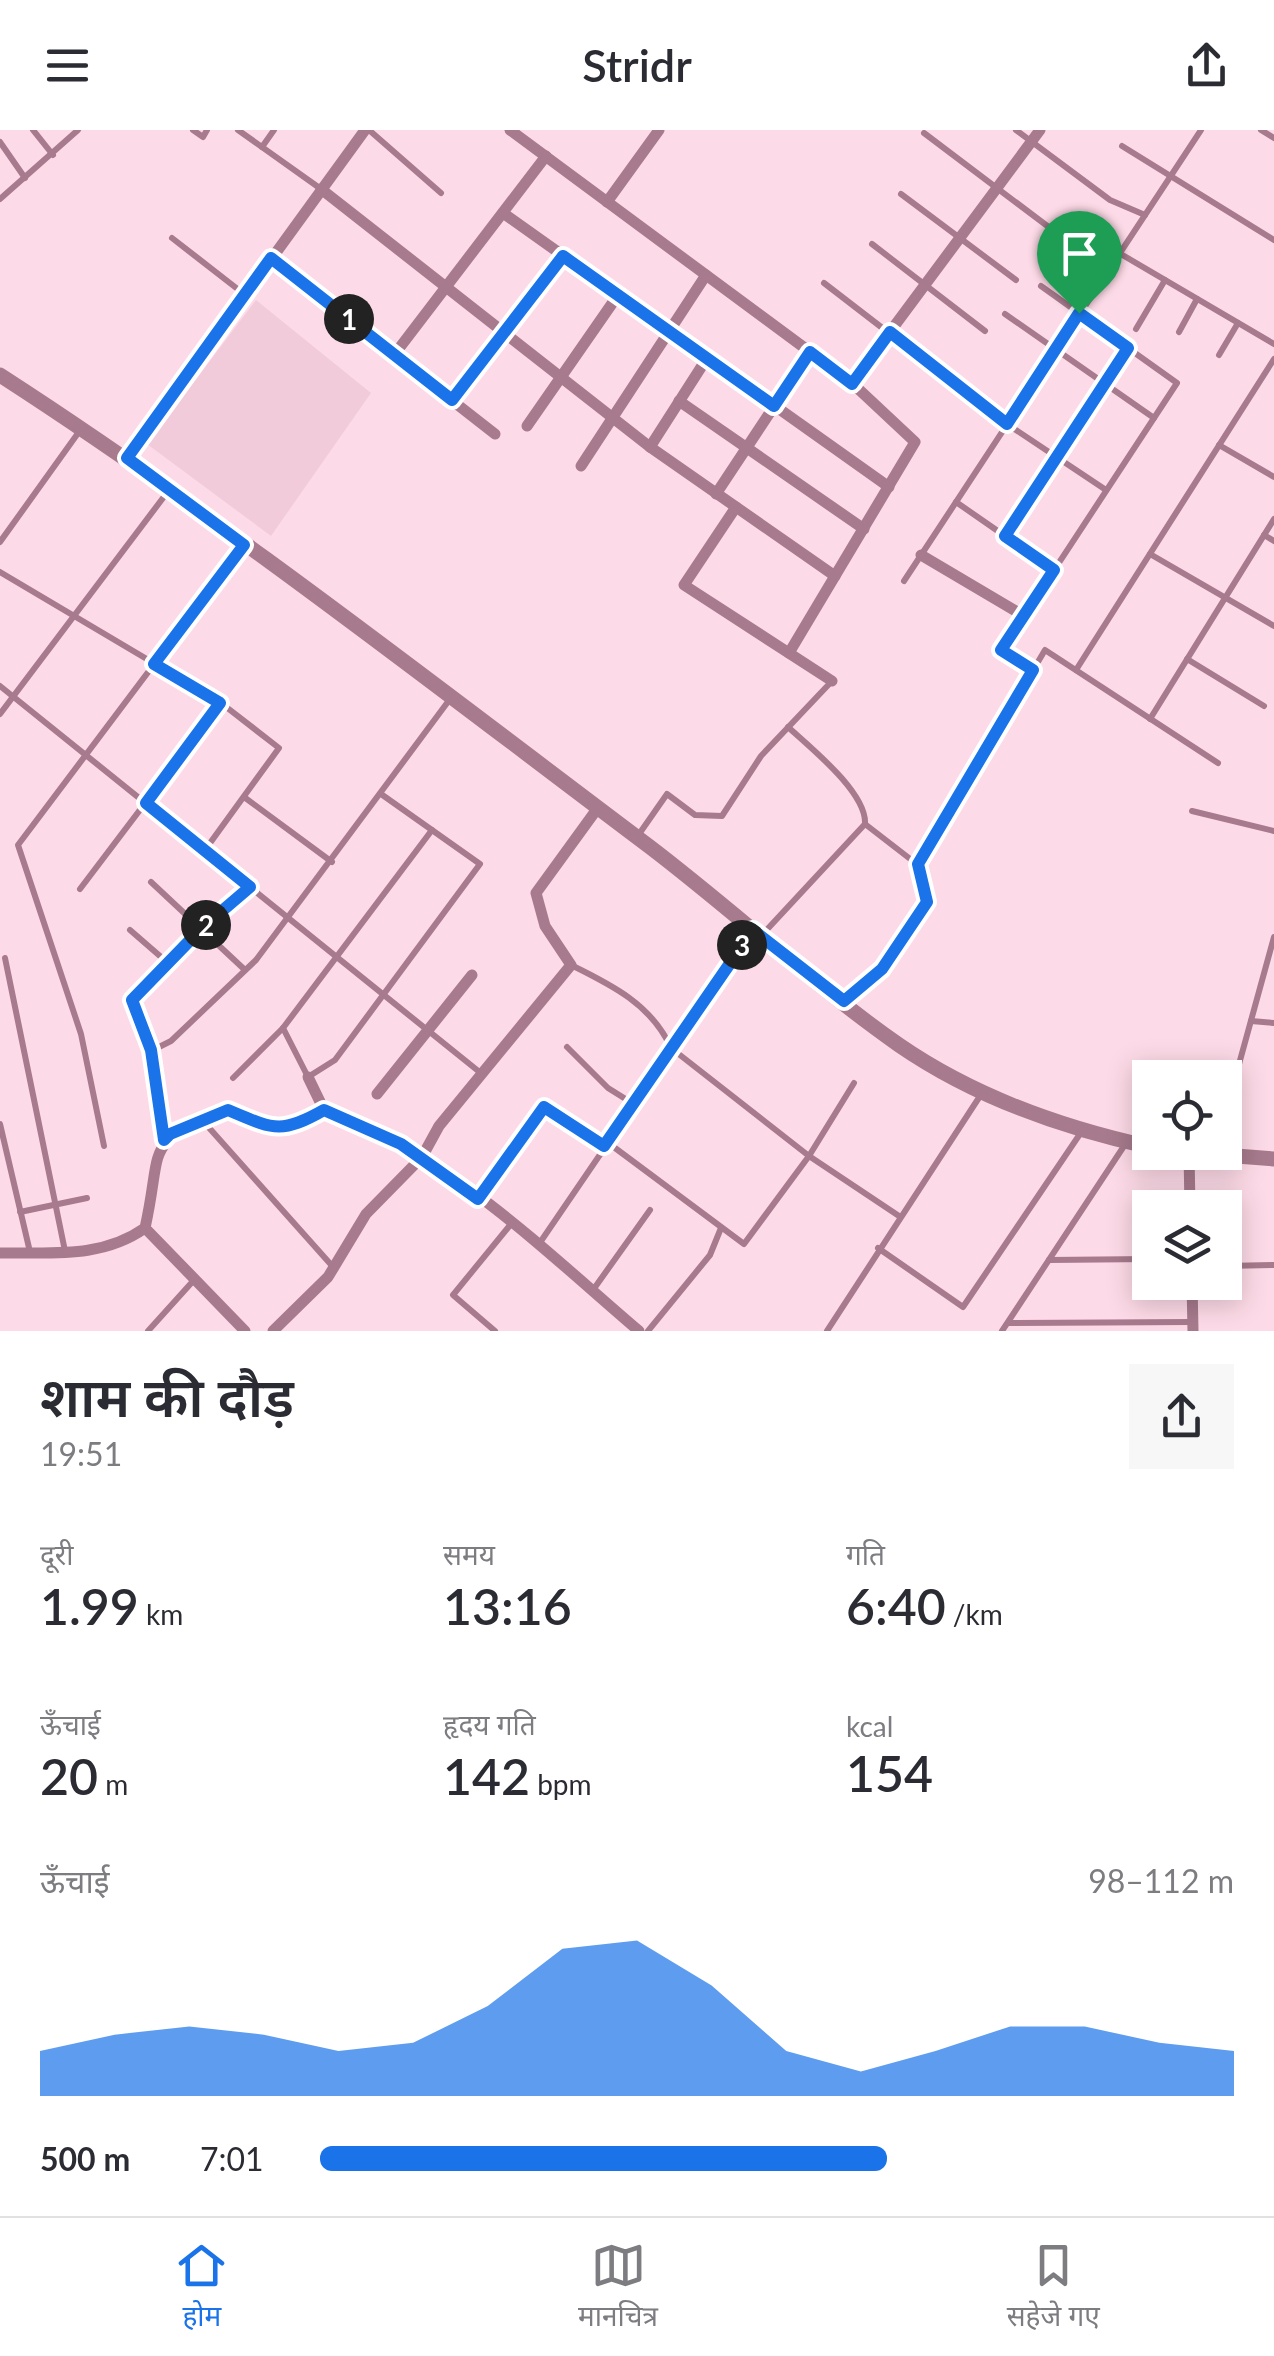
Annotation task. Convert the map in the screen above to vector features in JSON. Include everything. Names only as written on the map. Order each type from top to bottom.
[{"type":"street","points":[[127,458],[367,130]]},
{"type":"street","points":[[510,130],[852,384],[916,442],[789,653]]},
{"type":"street","points":[[608,202],[658,130]]},
{"type":"street","points":[[852,384],[1040,130]]},
{"type":"street","points":[[394,356],[546,156]]},
{"type":"street","points":[[322,189],[650,446],[835,576]]},
{"type":"street","points":[[503,213],[888,487]]},
{"type":"street","points":[[452,400],[563,256]]},
{"type":"street","points":[[271,258],[495,434]]},
{"type":"street","points":[[582,466],[706,275]]},
{"type":"street","points":[[526,426],[618,295]]},
{"type":"street","points":[[716,494],[810,352]]},
{"type":"street","points":[[650,446],[707,358]]},
{"type":"street","points":[[0,375],[170,489],[637,838],[900,1046],[982,1092],[1082,1130],[1132,1143]]},
{"type":"street","points":[[680,401],[864,528]]},
{"type":"street","points":[[736,507],[684,586],[832,681]]},
{"type":"street","points":[[921,555],[1024,616]]},
{"type":"street","points":[[273,1331],[334,1268],[366,1214],[422,1157],[439,1126],[570,966],[545,926],[536,893],[598,809]]},
{"type":"street","points":[[377,1094],[472,975]]},
{"type":"street","points":[[308,1078],[324,1110],[422,1157],[538,1244],[639,1331]]},
{"type":"street","points":[[0,1253],[94,1252],[124,1244],[145,1228],[158,1148],[164,1140],[228,1110],[276,1130],[295,1126],[324,1110]]},
{"type":"street","points":[[1242,1156],[1274,1159]]},
{"type":"street","points":[[145,1228],[245,1331]]},
{"type":"street","points":[[1192,1300],[1192,1326]]},
{"type":"lane","points":[[33,130],[52,155]]},
{"type":"lane","points":[[0,198],[78,130]]},
{"type":"lane","points":[[192,130],[203,137],[207,130]]},
{"type":"lane","points":[[238,130],[322,189]]},
{"type":"lane","points":[[262,147],[274,130]]},
{"type":"lane","points":[[367,130],[441,193]]},
{"type":"lane","points":[[1016,130],[1110,200],[1145,215]]},
{"type":"lane","points":[[904,580],[1201,130]]},
{"type":"lane","points":[[1261,130],[1274,138]]},
{"type":"lane","points":[[924,133],[1107,271]]},
{"type":"lane","points":[[0,142],[26,178]]},
{"type":"lane","points":[[1122,146],[1274,240]]},
{"type":"lane","points":[[901,194],[1016,280]]},
{"type":"lane","points":[[172,238],[245,295]]},
{"type":"lane","points":[[872,244],[985,332]]},
{"type":"lane","points":[[1119,253],[1274,344]]},
{"type":"lane","points":[[1136,329],[1165,280]]},
{"type":"lane","points":[[824,283],[1007,424],[1106,490]]},
{"type":"lane","points":[[1033,670],[1001,650],[1177,383],[1041,286]]},
{"type":"lane","points":[[1179,332],[1197,299]]},
{"type":"lane","points":[[1005,314],[1154,418]]},
{"type":"lane","points":[[1219,355],[1238,323]]},
{"type":"lane","points":[[1005,536],[1128,348]]},
{"type":"lane","points":[[1076,670],[1274,359]]},
{"type":"lane","points":[[0,542],[82,428]]},
{"type":"lane","points":[[1219,445],[1274,478]]},
{"type":"lane","points":[[0,714],[170,489]]},
{"type":"lane","points":[[956,502],[1054,570]]},
{"type":"lane","points":[[1150,719],[1274,519]]},
{"type":"lane","points":[[1264,535],[1274,541]]},
{"type":"lane","points":[[104,1146],[81,1034],[18,846],[244,545]]},
{"type":"lane","points":[[1150,554],[1274,626]]},
{"type":"lane","points":[[0,572],[220,703],[280,748],[204,850]]},
{"type":"lane","points":[[918,864],[1045,650],[1218,763]]},
{"type":"lane","points":[[1187,659],[1264,706]]},
{"type":"lane","points":[[637,838],[666,794],[695,815],[722,816],[761,756],[832,681]]},
{"type":"lane","points":[[0,686],[482,1074]]},
{"type":"lane","points":[[151,1050],[171,1041],[245,970],[290,919],[450,699]]},
{"type":"lane","points":[[80,890],[220,703]]},
{"type":"lane","points":[[538,1244],[671,1048],[757,932],[865,824],[866,814],[846,780],[788,727]]},
{"type":"lane","points":[[282,1028],[308,1078],[335,1060],[480,864],[380,794]]},
{"type":"lane","points":[[244,797],[332,862]]},
{"type":"lane","points":[[1192,810],[1274,831]]},
{"type":"lane","points":[[844,1001],[882,969],[927,902],[918,864],[865,824]]},
{"type":"lane","points":[[233,1078],[282,1028],[432,830]]},
{"type":"lane","points":[[151,882],[245,970]]},
{"type":"lane","points":[[164,1140],[151,1050],[132,1000],[202,928],[250,887]]},
{"type":"lane","points":[[130,930],[168,963]]},
{"type":"lane","points":[[1240,1060],[1274,937]]},
{"type":"lane","points":[[6,958],[65,1252]]},
{"type":"lane","points":[[570,966],[612,985],[660,1023],[671,1048],[809,1156],[899,1216]]},
{"type":"lane","points":[[1251,1021],[1274,1023]]},
{"type":"lane","points":[[567,1047],[608,1088],[632,1103],[630,1108]]},
{"type":"lane","points":[[478,1199],[544,1107],[605,1144],[744,1244],[809,1156],[854,1082]]},
{"type":"lane","points":[[827,1331],[982,1092]]},
{"type":"lane","points":[[202,1120],[334,1268]]},
{"type":"lane","points":[[0,1124],[30,1252]]},
{"type":"lane","points":[[878,1248],[964,1308],[1082,1130]]},
{"type":"lane","points":[[1002,1331],[1127,1142]]},
{"type":"lane","points":[[20,1212],[87,1198]]},
{"type":"lane","points":[[592,1291],[650,1210]]},
{"type":"lane","points":[[496,1331],[453,1295],[512,1224]]},
{"type":"lane","points":[[648,1331],[710,1254],[720,1228]]},
{"type":"lane","points":[[1049,1260],[1132,1259]]},
{"type":"lane","points":[[1242,1266],[1274,1265]]},
{"type":"lane","points":[[148,1331],[194,1279]]},
{"type":"lane","points":[[1008,1323],[1192,1326]]},
{"type":"shaded area","points":[[256,300],[371,393],[271,536],[147,444]]},
{"type":"route","points":[[563,256],[774,406],[810,352],[852,384],[890,332],[1007,424],[1079,313],[1128,348],[1005,536],[1054,570],[1001,650],[1033,670],[918,864],[927,902],[882,969],[844,1001],[753,930],[604,1146],[544,1107],[478,1199],[401,1144],[324,1110],[295,1126],[276,1130],[228,1110],[164,1140],[151,1050],[132,1000],[202,928],[250,887],[146,803],[220,703],[154,664],[244,545],[127,458],[271,258],[452,400],[563,256]]}]
